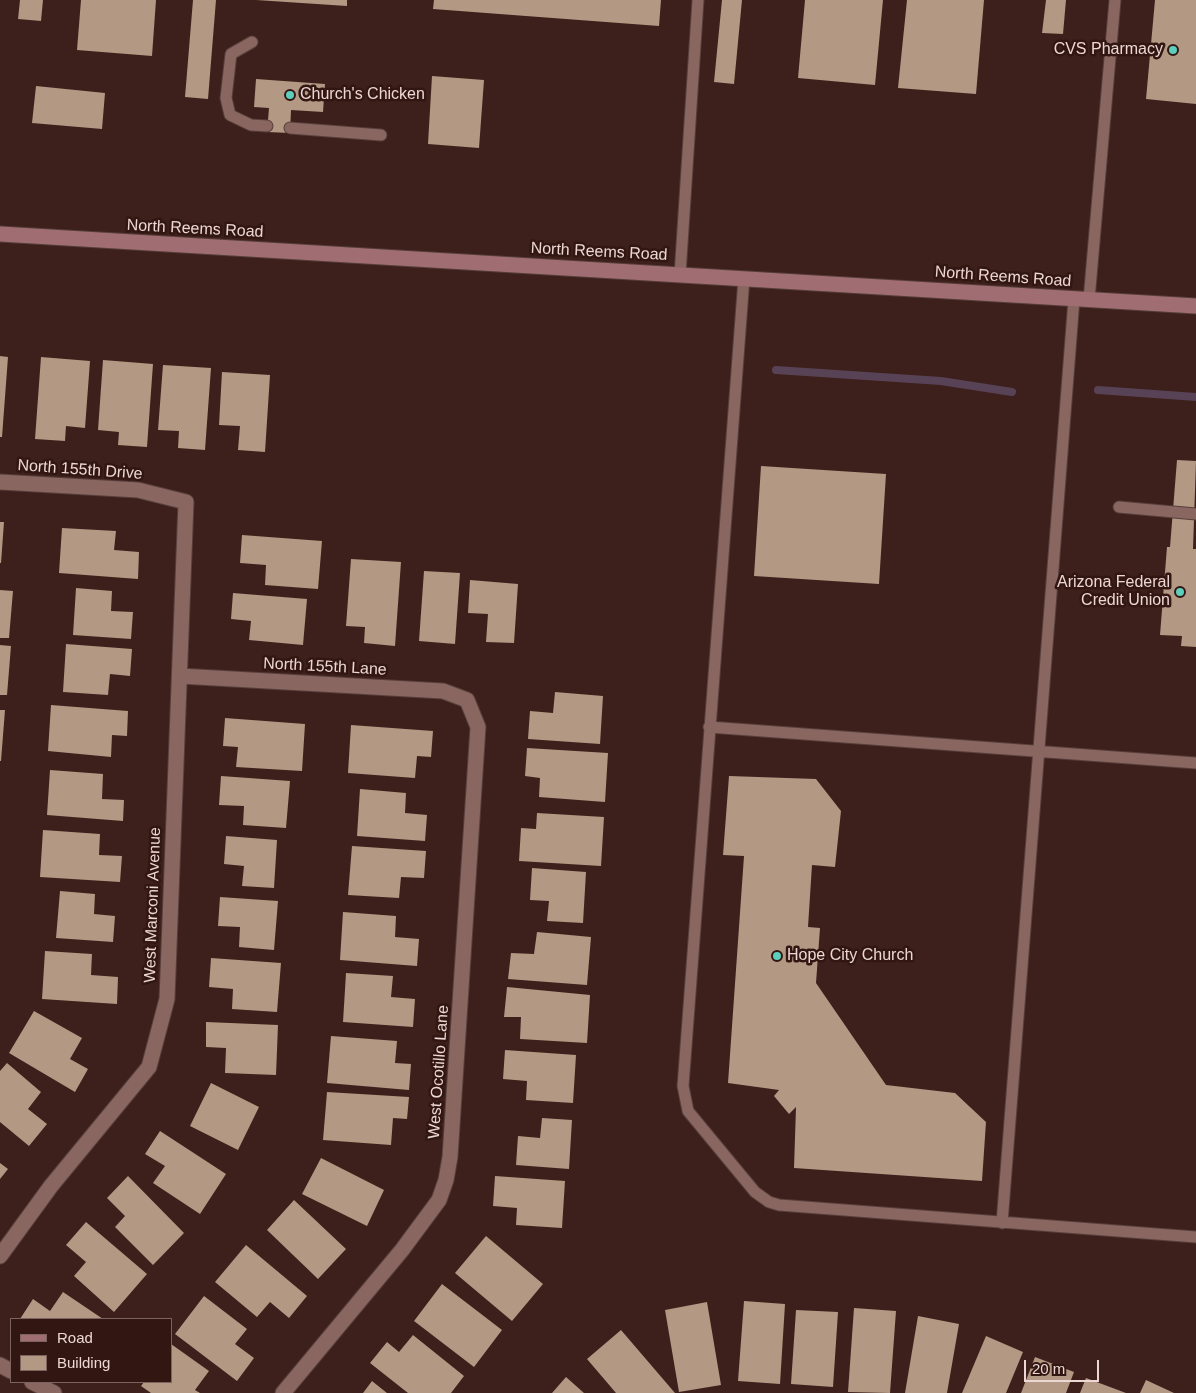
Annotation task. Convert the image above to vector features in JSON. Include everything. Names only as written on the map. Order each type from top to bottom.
[{"type":"main road","name":"North Reems Road","points":[[0,234],[1196,306]]},
{"type":"street","name":"North 155th Drive","points":[[0,482],[138,490],[186,502]]},
{"type":"street","name":"West Marconi Avenue","points":[[0,1256],[51,1186],[149,1067],[167,999],[186,502]]},
{"type":"street","name":"North 155th Lane","points":[[180,676],[443,691],[467,700]]},
{"type":"street","name":"West Ocotillo Lane","points":[[283,1393],[402,1250],[439,1200],[446,1180],[450,1157],[478,727],[467,700]]},
{"type":"street","points":[[34,1383],[54,1393]]},
{"type":"lane","points":[[680,274],[698,0]]},
{"type":"lane","points":[[1002,1223],[1037,752],[1081,299],[1115,0]]},
{"type":"lane","points":[[252,42],[231,54],[226,98],[230,115],[251,125],[267,126]]},
{"type":"lane","points":[[290,128],[381,135]]},
{"type":"lane","points":[[744,278],[683,1086],[684,1100],[688,1111],[755,1192],[769,1202],[1002,1223],[1196,1237]]},
{"type":"lane","points":[[1119,507],[1196,514]]},
{"type":"lane","points":[[709,727],[1196,763]]},
{"type":"building","points":[[20,0],[43,0],[41,21],[18,19]]},
{"type":"building","points":[[81,0],[156,0],[152,56],[77,50]]},
{"type":"building","points":[[193,0],[216,0],[208,99],[185,97]]},
{"type":"building","points":[[256,0],[347,0],[347,6]]},
{"type":"building","points":[[434,0],[661,0],[659,26],[433,9]]},
{"type":"building","points":[[722,0],[742,0],[734,84],[714,82]]},
{"type":"building","points":[[805,0],[883,0],[875,85],[798,78]]},
{"type":"building","points":[[907,0],[984,0],[976,94],[898,88]]},
{"type":"building","points":[[1046,0],[1066,0],[1063,34],[1042,33]]},
{"type":"building","name":"CVS Pharmacy","points":[[1155,0],[1196,0],[1196,104],[1146,99]]},
{"type":"building","points":[[432,76],[484,80],[479,148],[428,144]]},
{"type":"building","name":"Church's Chicken","points":[[256,79],[325,84],[323,112],[291,110],[290,133],[267,132],[269,108],[254,107]]},
{"type":"building","points":[[36,86],[105,93],[102,129],[32,123]]},
{"type":"building","points":[[0,356],[8,357],[2,437],[0,437]]},
{"type":"building","points":[[41,357],[90,361],[85,428],[66,426],[65,441],[35,439]]},
{"type":"building","points":[[103,360],[153,364],[147,447],[118,445],[119,432],[98,430]]},
{"type":"building","points":[[163,365],[211,368],[205,450],[178,448],[179,431],[158,430]]},
{"type":"building","points":[[222,372],[270,375],[265,452],[238,450],[240,426],[219,425]]},
{"type":"building","name":"Arizona Federal Credit Union","points":[[1177,460],[1196,461],[1193,549],[1196,549],[1196,647],[1181,646],[1182,636],[1160,635],[1167,547],[1170,547]]},
{"type":"building","points":[[761,466],[886,474],[879,584],[754,576]]},
{"type":"building","points":[[0,522],[4,522],[1,563],[0,563]]},
{"type":"building","points":[[62,528],[116,531],[114,550],[139,552],[138,579],[59,573]]},
{"type":"building","points":[[242,535],[322,541],[318,589],[265,585],[266,565],[240,563]]},
{"type":"building","points":[[351,559],[401,562],[395,646],[364,643],[365,627],[346,626]]},
{"type":"building","points":[[424,571],[460,573],[455,644],[419,641]]},
{"type":"building","points":[[470,580],[518,584],[514,643],[486,642],[488,614],[468,613]]},
{"type":"building","points":[[76,588],[112,591],[111,611],[133,612],[131,639],[73,635]]},
{"type":"building","points":[[0,590],[13,591],[9,638],[0,638]]},
{"type":"building","points":[[233,593],[307,599],[303,645],[249,640],[251,621],[231,619]]},
{"type":"building","points":[[66,644],[132,649],[130,676],[110,674],[108,695],[63,692]]},
{"type":"building","points":[[0,645],[11,646],[7,695],[0,695]]},
{"type":"building","points":[[555,692],[603,696],[600,744],[528,739],[530,711],[553,713]]},
{"type":"building","points":[[51,705],[128,711],[127,736],[112,735],[111,757],[48,751]]},
{"type":"building","points":[[0,710],[5,710],[1,761],[0,761]]},
{"type":"building","points":[[225,718],[305,724],[302,771],[236,767],[238,747],[223,746]]},
{"type":"building","points":[[351,725],[433,731],[431,757],[417,756],[415,778],[348,773]]},
{"type":"building","points":[[527,748],[608,753],[605,802],[539,797],[540,778],[525,776]]},
{"type":"building","points":[[50,770],[103,774],[102,799],[124,800],[123,821],[47,815]]},
{"type":"building","points":[[221,776],[290,781],[286,828],[243,825],[244,806],[219,805]]},
{"type":"building","name":"Hope City Church","points":[[729,776],[816,779],[841,811],[835,867],[812,865],[808,927],[820,928],[816,983],[886,1085],[955,1093],[986,1122],[982,1181],[794,1168],[796,1107],[789,1114],[774,1096],[779,1090],[728,1083],[744,856],[723,855]]},
{"type":"building","points":[[360,789],[406,793],[405,813],[427,815],[425,841],[357,836]]},
{"type":"building","points":[[537,813],[604,817],[601,866],[519,861],[521,828],[536,829]]},
{"type":"building","points":[[43,830],[100,834],[99,855],[122,856],[120,882],[40,877]]},
{"type":"building","points":[[226,836],[277,840],[274,888],[242,886],[244,866],[224,864]]},
{"type":"building","points":[[352,846],[426,851],[424,878],[401,877],[399,898],[348,895]]},
{"type":"building","points":[[532,868],[586,872],[583,923],[547,921],[549,901],[530,900]]},
{"type":"building","points":[[60,891],[95,894],[94,914],[115,916],[113,942],[56,938]]},
{"type":"building","points":[[220,897],[278,901],[274,950],[239,947],[240,927],[218,926]]},
{"type":"building","points":[[343,912],[396,916],[395,937],[419,939],[417,966],[340,960]]},
{"type":"building","points":[[537,932],[591,937],[587,985],[508,979],[511,953],[534,954]]},
{"type":"building","points":[[45,951],[92,954],[91,975],[118,977],[117,1004],[42,999]]},
{"type":"building","points":[[211,958],[281,963],[277,1012],[232,1009],[233,989],[209,987]]},
{"type":"building","points":[[346,973],[393,976],[391,997],[415,999],[413,1027],[343,1022]]},
{"type":"building","points":[[507,987],[590,995],[587,1043],[520,1039],[521,1017],[504,1017]]},
{"type":"building","points":[[34,1011],[82,1038],[70,1059],[88,1069],[75,1092],[9,1053]]},
{"type":"building","points":[[206,1022],[278,1025],[276,1075],[225,1073],[226,1048],[206,1047]]},
{"type":"building","points":[[331,1036],[397,1041],[395,1063],[411,1064],[409,1090],[327,1083]]},
{"type":"building","points":[[505,1050],[576,1055],[573,1103],[526,1100],[527,1081],[503,1079]]},
{"type":"building","points":[[7,1063],[41,1092],[28,1109],[47,1124],[29,1146],[0,1122],[0,1071]]},
{"type":"building","points":[[211,1083],[259,1107],[238,1150],[190,1126]]},
{"type":"building","points":[[327,1092],[409,1097],[407,1119],[393,1118],[391,1145],[323,1140]]},
{"type":"building","points":[[542,1118],[572,1120],[569,1169],[516,1165],[518,1136],[540,1138]]},
{"type":"building","points":[[160,1131],[226,1174],[200,1214],[153,1183],[165,1166],[145,1154]]},
{"type":"building","points":[[321,1158],[384,1190],[367,1226],[302,1194]]},
{"type":"building","points":[[0,1163],[8,1169],[0,1179]]},
{"type":"building","points":[[128,1176],[184,1233],[153,1265],[115,1227],[125,1216],[107,1198]]},
{"type":"building","points":[[495,1176],[565,1181],[562,1228],[516,1225],[517,1208],[493,1206]]},
{"type":"building","points":[[294,1200],[346,1249],[318,1279],[267,1230]]},
{"type":"building","points":[[86,1222],[147,1274],[114,1312],[74,1276],[86,1262],[66,1245]]},
{"type":"building","points":[[486,1236],[543,1284],[512,1321],[455,1273]]},
{"type":"building","points":[[246,1245],[307,1296],[289,1318],[270,1302],[257,1317],[215,1282]]},
{"type":"building","points":[[442,1284],[502,1330],[474,1367],[414,1321]]},
{"type":"building","points":[[63,1292],[102,1318],[21,1318],[33,1299],[50,1311]]},
{"type":"building","points":[[204,1296],[247,1329],[235,1344],[254,1358],[237,1381],[175,1334]]},
{"type":"building","points":[[744,1301],[785,1304],[780,1384],[738,1381]]},
{"type":"building","points":[[707,1302],[721,1385],[679,1392],[665,1310]]},
{"type":"building","points":[[854,1308],[896,1311],[890,1393],[848,1392]]},
{"type":"building","points":[[796,1310],[838,1312],[833,1387],[791,1384]]},
{"type":"building","points":[[918,1316],[959,1324],[947,1393],[905,1393]]},
{"type":"building","points":[[621,1330],[675,1393],[616,1393],[587,1359]]},
{"type":"building","points":[[413,1335],[464,1376],[451,1393],[408,1393],[370,1363],[387,1342],[399,1352]]},
{"type":"building","points":[[986,1336],[1023,1352],[1006,1393],[962,1393]]},
{"type":"building","points":[[172,1345],[209,1371],[195,1390],[200,1393],[151,1393],[141,1386],[143,1383],[172,1383]]},
{"type":"building","points":[[1035,1357],[1074,1372],[1066,1393],[1021,1393]]},
{"type":"building","points":[[566,1377],[584,1393],[552,1393]]},
{"type":"building","points":[[1086,1378],[1126,1393],[1080,1393]]},
{"type":"building","points":[[1146,1380],[1174,1393],[1140,1393]]},
{"type":"building","points":[[372,1381],[387,1393],[363,1393]]},
{"type":"waterway","points":[[776,370],[941,381],[1012,392]]},
{"type":"waterway","points":[[1098,390],[1196,397]]},
{"type":"place","name":"CVS Pharmacy","points":[[1173,50]]},
{"type":"place","name":"Church's Chicken","points":[[290,95]]},
{"type":"place","name":"Arizona Federal Credit Union","points":[[1180,592]]},
{"type":"place","name":"Hope City Church","points":[[777,956]]}]
